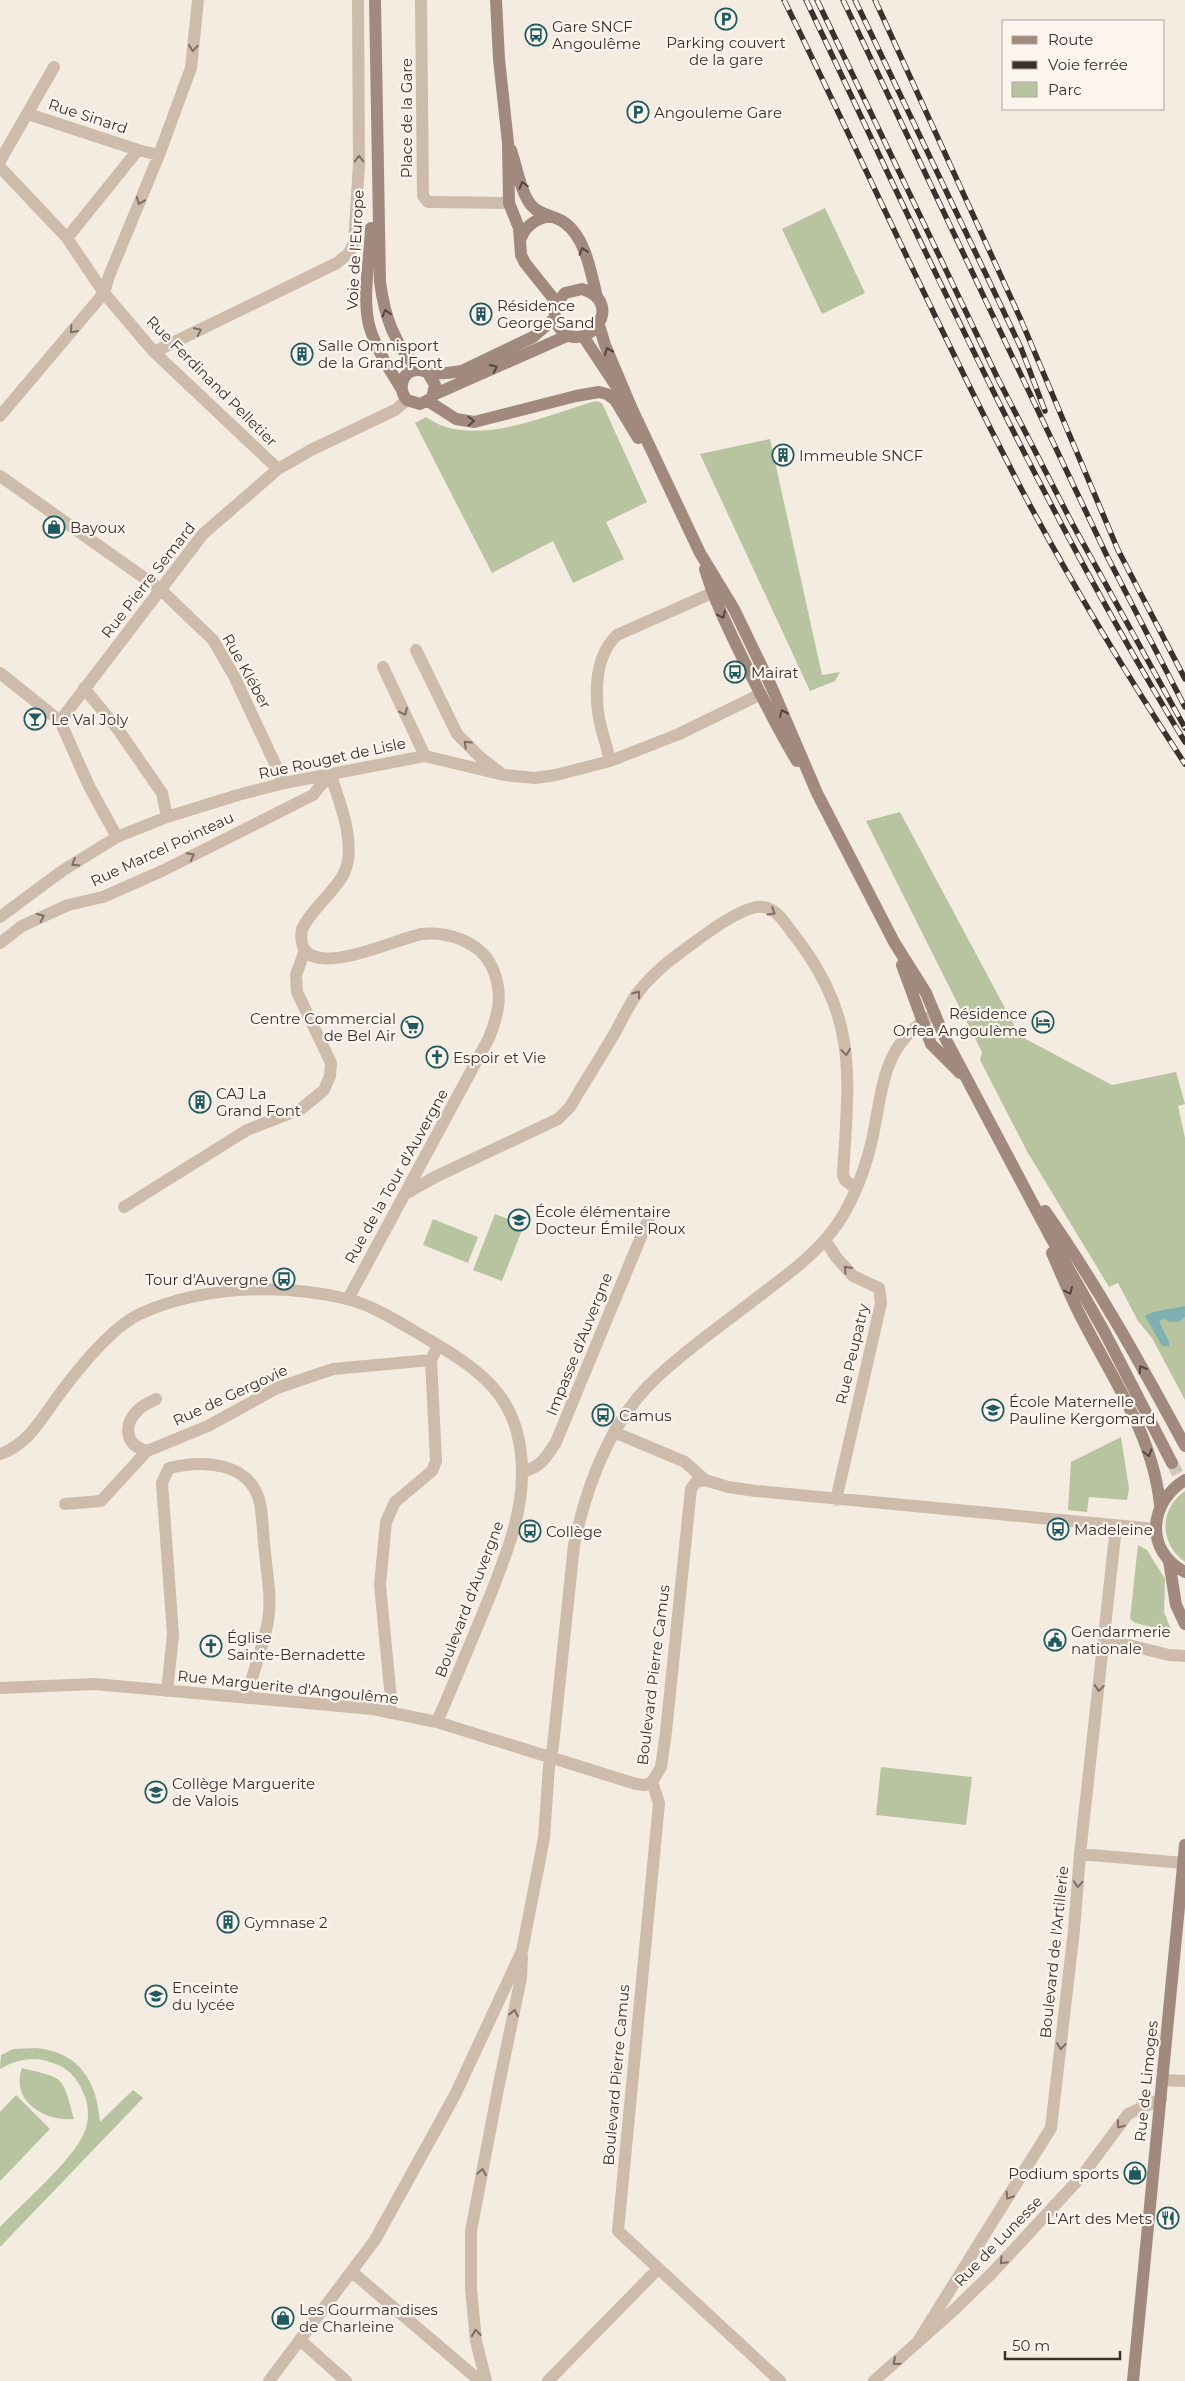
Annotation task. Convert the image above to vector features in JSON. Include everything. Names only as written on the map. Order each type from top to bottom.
[{"type":"main road","name":"Voie de l'Europe","points":[[375,0],[380,282],[383,305],[392,332],[402,351],[423,371]]},
{"type":"main road","points":[[496,0],[499,59],[508,143],[509,203],[521,238]]},
{"type":"main road","name":"Voie de l'Europe","points":[[377,136],[366,309],[370,327],[390,370],[404,394]]},
{"type":"main road","points":[[508,143],[526,196],[538,212],[549,216],[565,223],[580,242],[602,312],[599,325],[595,330],[583,336],[569,335],[562,331],[548,291],[525,263],[520,248],[521,238],[528,226],[541,218],[549,216]]},
{"type":"main road","points":[[569,335],[416,404],[404,394],[402,382],[408,373],[423,371],[450,373],[462,371],[533,337],[555,312],[561,296],[576,289],[587,290],[597,297]]},
{"type":"main road","points":[[599,325],[605,345],[632,409],[672,496],[700,553],[734,609],[762,693],[794,737],[818,793],[894,942],[926,993],[970,1084],[1104,1332],[1172,1463]]},
{"type":"main road","points":[[583,336],[632,409]]},
{"type":"main road","points":[[423,371],[435,385],[431,398]]},
{"type":"main road","points":[[431,398],[456,419],[474,422],[576,396],[599,392],[607,394],[615,400],[672,496]]},
{"type":"main road","points":[[700,553],[712,592],[792,752],[818,793]]},
{"type":"main road","points":[[894,942],[931,1044],[970,1084]]},
{"type":"main road","points":[[1013,1166],[1067,1243],[1184,1443]]},
{"type":"main road","points":[[1013,1166],[1078,1312],[1144,1438],[1157,1484],[1160,1506],[1156,1530],[1162,1551],[1169,1561],[1185,1572]]},
{"type":"main road","points":[[1160,1506],[1171,1491],[1185,1480]]},
{"type":"main road","points":[[1169,1561],[1176,1605],[1185,1624]]},
{"type":"main road","points":[[1185,1604],[1185,1617]]},
{"type":"main road","name":"Rue de Limoges","points":[[1133,2381],[1162,2080],[1179,1960],[1185,1845]]},
{"type":"street","points":[[0,416],[104,293],[109,276],[159,155],[191,68],[198,0]]},
{"type":"street","points":[[154,352],[337,263],[349,253],[354,243],[358,192],[358,0]]},
{"type":"street","name":"Place de la Gare","points":[[422,0],[423,196],[428,202],[509,203]]},
{"type":"street","name":"Rue Sinard","points":[[0,161],[54,67]]},
{"type":"street","name":"Rue Sinard","points":[[28,114],[138,150],[159,155]]},
{"type":"street","points":[[67,238],[138,150]]},
{"type":"street","name":"Rue Ferdinand Pelletier","points":[[0,167],[67,238],[104,293],[154,352],[278,469]]},
{"type":"street","name":"Rue Pierre Semard","points":[[60,721],[203,534],[278,469],[311,450],[394,410],[404,394]]},
{"type":"street","name":"Rue Kléber","points":[[0,476],[160,589],[213,640],[234,676],[284,783]]},
{"type":"street","points":[[610,761],[598,712],[598,667],[610,642],[617,636],[712,592]]},
{"type":"street","points":[[416,650],[457,734],[481,758],[504,775]]},
{"type":"street","points":[[383,667],[425,756]]},
{"type":"street","points":[[0,673],[60,721],[89,786],[117,837]]},
{"type":"street","points":[[84,688],[118,731],[162,793],[167,817]]},
{"type":"street","name":"Rue Rouget de Lisle","points":[[0,917],[62,871],[117,837],[167,817],[284,783],[425,756],[504,775],[535,778],[610,761],[679,734],[762,693]]},
{"type":"street","points":[[124,1206],[247,1130],[301,1109],[324,1090],[330,1076],[331,1063],[296,992],[296,975],[305,950],[301,939],[302,929],[342,877],[350,853],[348,837],[330,774]]},
{"type":"street","name":"Rue Marcel Pointeau","points":[[0,943],[22,926],[68,905],[103,897],[137,882],[313,795],[330,774]]},
{"type":"street","points":[[407,1193],[435,1177],[558,1119],[570,1107],[638,991],[654,974],[728,920],[756,907],[767,907],[778,914],[817,965],[834,1001],[844,1033],[847,1056],[848,1113],[843,1175],[845,1180],[856,1188]]},
{"type":"street","name":"Rue de la Tour d'Auvergne","points":[[305,950],[312,957],[332,960],[423,934],[445,935],[477,947],[486,956],[493,969],[500,994],[499,1012],[492,1030],[407,1193],[373,1250],[348,1299]]},
{"type":"street","points":[[486,2381],[476,2341],[471,2230],[521,1978],[522,1951],[544,1838],[548,1766],[551,1756],[580,1514],[604,1451],[614,1432],[649,1386],[692,1348],[786,1275],[825,1240],[834,1229],[856,1188],[871,1144],[880,1091],[889,1062],[903,1041],[922,1021],[935,1014]]},
{"type":"street","name":"Impasse d'Auvergne","points":[[522,1472],[532,1470],[544,1463],[556,1441],[650,1215]]},
{"type":"street","name":"Rue Peupatry","points":[[825,1240],[852,1276],[879,1288],[881,1304],[836,1500]]},
{"type":"street","name":"Boulevard d'Auvergne","points":[[0,1454],[21,1444],[26,1439],[79,1367],[119,1329],[138,1314],[188,1297],[246,1290],[290,1290],[348,1299],[394,1320],[439,1346],[471,1367],[494,1386],[509,1408],[520,1443],[522,1472],[520,1511],[508,1548],[437,1722]]},
{"type":"street","points":[[390,1713],[391,1699],[380,1585],[386,1522],[395,1502],[432,1471],[436,1461],[431,1360],[439,1346]]},
{"type":"street","name":"Rue de Gergovie","points":[[65,1504],[102,1501],[147,1451],[208,1426],[277,1388],[333,1369],[431,1360]]},
{"type":"street","points":[[147,1451],[134,1444],[126,1432],[130,1420],[140,1408],[156,1400]]},
{"type":"street","points":[[614,1432],[685,1462],[705,1480],[747,1490],[1156,1530]]},
{"type":"street","points":[[167,1691],[173,1635],[162,1482],[169,1468],[185,1464],[217,1464],[234,1469],[249,1480],[260,1502],[270,1603],[268,1621],[246,1698]]},
{"type":"street","name":"Boulevard Pierre Camus","points":[[705,1480],[696,1482],[691,1489],[688,1502],[666,1732],[661,1767],[658,1775],[652,1782],[659,1803],[618,2231],[780,2381]]},
{"type":"street","name":"Boulevard de l'Artillerie","points":[[917,2343],[1051,2128],[1074,1930],[1080,1854],[1116,1527]]},
{"type":"street","points":[[1104,1639],[1185,1656]]},
{"type":"street","name":"Rue Marguerite d'Angoulême","points":[[0,1688],[94,1684],[373,1709],[437,1722],[636,1784],[652,1782]]},
{"type":"street","points":[[1080,1854],[1183,1863]]},
{"type":"street","points":[[269,2381],[374,2240],[442,2119],[522,1951]]},
{"type":"street","points":[[1162,2080],[1185,2081]]},
{"type":"street","name":"Rue de Lunesse","points":[[874,2381],[992,2272],[1081,2177],[1128,2114],[1161,2099]]},
{"type":"street","points":[[548,2381],[658,2269]]},
{"type":"street","points":[[352,2272],[480,2381]]},
{"type":"street","points":[[300,2340],[346,2381]]},
{"type":"green space","points":[[825,208],[865,293],[822,314],[782,229]]},
{"type":"green space","points":[[596,401],[602,403],[647,502],[606,522],[624,559],[573,583],[553,541],[492,573],[415,423],[426,417],[443,426],[461,430],[500,429],[540,419]]},
{"type":"green space","points":[[770,439],[822,675],[840,672],[835,681],[810,691],[700,454]]},
{"type":"green space","points":[[900,812],[1020,1036],[1112,1085],[1176,1072],[1185,1104],[1178,1106],[1185,1138],[1185,1400],[1152,1338],[1138,1321],[1118,1283],[1109,1287],[1028,1153],[980,1060],[982,1052],[866,821]]},
{"type":"green space","points":[[495,1214],[524,1225],[502,1281],[473,1270]]},
{"type":"green space","points":[[433,1219],[478,1237],[468,1263],[423,1245]]},
{"type":"green space","points":[[1121,1437],[1129,1489],[1127,1500],[1089,1497],[1087,1512],[1068,1510],[1071,1462]]},
{"type":"green space","points":[[1185,1491],[1185,1562],[1170,1545],[1166,1526],[1170,1507],[1176,1498]]},
{"type":"green space","points":[[1138,1545],[1147,1550],[1165,1579],[1164,1612],[1172,1632],[1135,1623],[1130,1619]]},
{"type":"green space","points":[[881,1767],[972,1777],[966,1825],[876,1815]]},
{"type":"green space","points":[[36,2048],[64,2055],[83,2071],[95,2094],[100,2122],[133,2090],[143,2098],[0,2247],[0,2227],[46,2182],[69,2156],[84,2133],[87,2123],[88,2107],[79,2083],[62,2067],[43,2060],[28,2059],[14,2062],[0,2069],[1,2055],[13,2049]]},
{"type":"green space","points":[[22,2068],[47,2074],[60,2081],[67,2094],[74,2119],[52,2117],[33,2107],[21,2090]]},
{"type":"green space","points":[[16,2095],[50,2129],[0,2181],[0,2112]]},
{"type":"water","points":[[1185,1306],[1185,1317],[1179,1322],[1170,1322],[1164,1319],[1159,1321],[1169,1342],[1169,1346],[1162,1346],[1145,1316],[1153,1312]]},
{"type":"tunnel","points":[[1172,1463],[1185,1487]]},
{"type":"railway","points":[[784,0],[963,373],[1025,496],[1102,632],[1185,764]]},
{"type":"railway","points":[[806,0],[940,283],[1033,469],[1081,561],[1185,742]]},
{"type":"railway","points":[[817,0],[998,379],[1073,525],[1185,728]]},
{"type":"railway","points":[[843,0],[1107,556],[1185,707]]},
{"type":"railway","points":[[855,0],[1021,348],[1045,411]]},
{"type":"railway","points":[[875,0],[1021,320],[1118,550],[1185,679]]},
{"type":"place","name":"Parking couvert de la gare","points":[[726,19]]},
{"type":"place","name":"Gare SNCF Angoulême","points":[[536,35]]},
{"type":"place","name":"Angouleme Gare","points":[[638,112]]},
{"type":"place","name":"Résidence George Sand","points":[[481,314]]},
{"type":"place","name":"Salle Omnisport de la Grand Font","points":[[302,354]]},
{"type":"place","name":"Immeuble SNCF","points":[[783,455]]},
{"type":"place","name":"Bayoux","points":[[54,527]]},
{"type":"place","name":"Mairat","points":[[735,672]]},
{"type":"place","name":"Le Val Joly","points":[[35,719]]},
{"type":"place","name":"Résidence Orfea Angoulème","points":[[1043,1022]]},
{"type":"place","name":"Centre Commercial de Bel Air","points":[[412,1027]]},
{"type":"place","name":"Espoir et Vie","points":[[437,1057]]},
{"type":"place","name":"CAJ La Grand Font","points":[[200,1102]]},
{"type":"place","name":"École élémentaire Docteur Émile Roux","points":[[519,1220]]},
{"type":"place","name":"Tour d'Auvergne","points":[[284,1279]]},
{"type":"place","name":"École Maternelle Pauline Kergomard","points":[[993,1410]]},
{"type":"place","name":"Camus","points":[[603,1415]]},
{"type":"place","name":"Madeleine","points":[[1058,1529]]},
{"type":"place","name":"Collège","points":[[530,1531]]},
{"type":"place","name":"Gendarmerie nationale","points":[[1055,1640]]},
{"type":"place","name":"Église Sainte-Bernadette","points":[[211,1646]]},
{"type":"place","name":"Collège Marguerite de Valois","points":[[156,1792]]},
{"type":"place","name":"Gymnase 2","points":[[228,1922]]},
{"type":"place","name":"Enceinte du lycée","points":[[156,1996]]},
{"type":"place","name":"Podium sports","points":[[1135,2173]]},
{"type":"place","name":"L'Art des Mets","points":[[1168,2218]]},
{"type":"place","name":"Les Gourmandises de Charleine","points":[[283,2318]]}]
